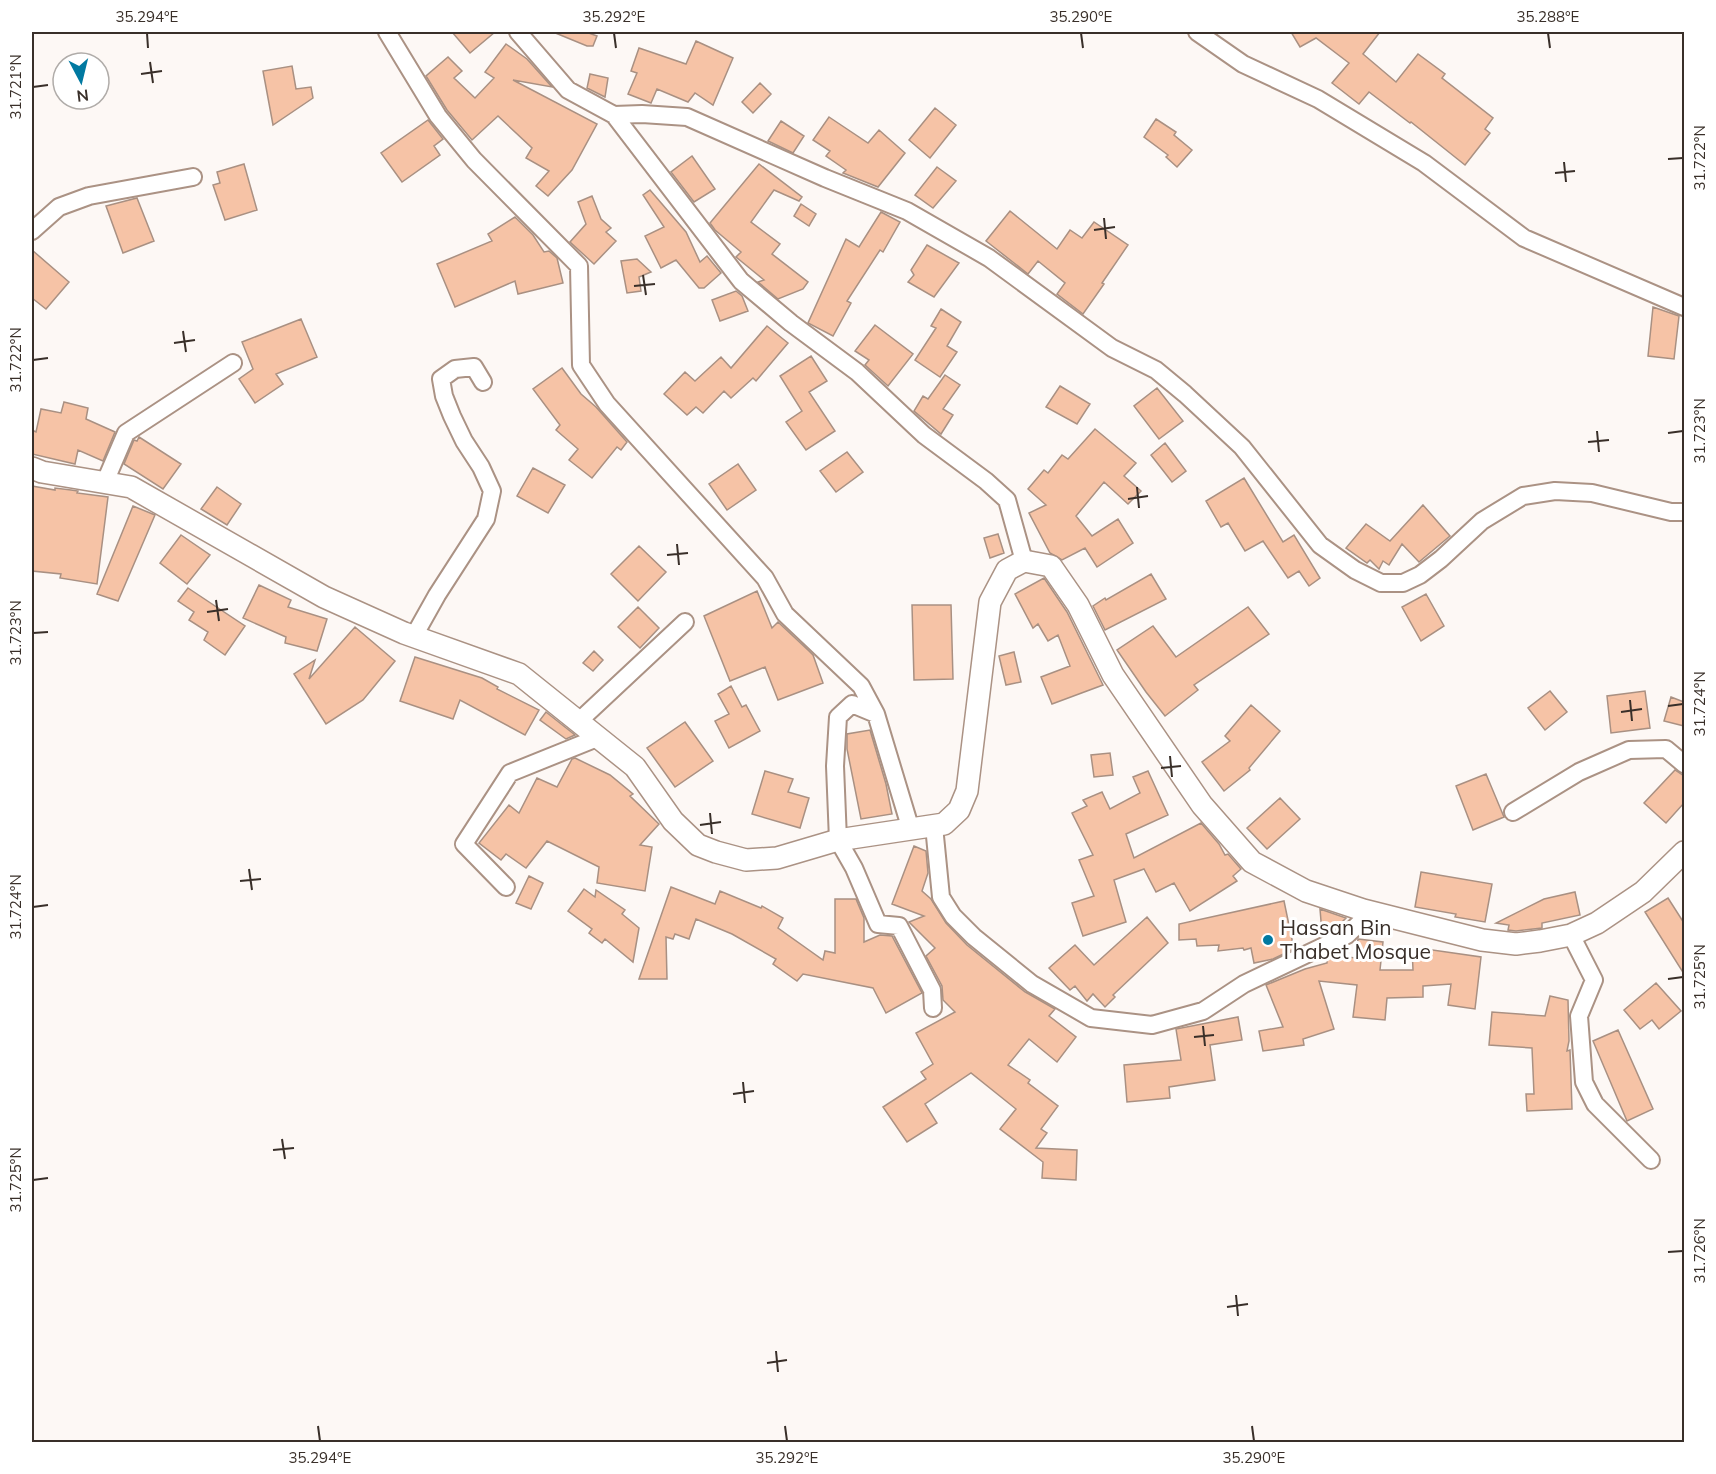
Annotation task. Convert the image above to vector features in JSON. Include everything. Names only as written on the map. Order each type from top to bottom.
[{"type":"street","points":[[387,32],[438,116],[474,160],[579,266],[581,365],[608,404],[765,578],[785,614],[861,686],[876,714],[911,830]]},
{"type":"street","points":[[518,32],[568,90],[614,115],[741,280],[791,323],[857,372],[924,435],[986,481],[1007,500],[1024,561]]},
{"type":"street","points":[[1197,32],[1243,64],[1318,99],[1424,163],[1524,238],[1684,307]]},
{"type":"street","points":[[614,115],[687,117],[825,178],[907,211],[988,258],[1112,348],[1156,370],[1242,447],[1320,545],[1355,570],[1381,583],[1402,583],[1420,575],[1482,521],[1523,496],[1555,491],[1592,493],[1671,512],[1684,512]]},
{"type":"street","points":[[32,231],[59,207],[89,196],[193,177]]},
{"type":"street","points":[[105,482],[126,433],[233,363]]},
{"type":"street","points":[[414,636],[437,595],[486,519],[492,491],[452,416],[444,396],[441,379],[455,369],[474,367],[483,382]]},
{"type":"street","points":[[32,468],[42,472],[131,487],[324,597],[414,636],[519,674],[634,767],[673,821],[698,846],[746,860],[777,858],[838,840],[944,824],[959,810],[967,791],[990,602],[1007,570],[1024,561],[1051,566],[1078,605],[1113,675],[1202,805],[1252,862],[1306,891],[1371,912],[1482,940],[1516,944],[1571,935],[1597,922],[1642,892],[1684,852]]},
{"type":"street","points":[[578,722],[685,622]]},
{"type":"street","points":[[876,714],[852,704],[838,717],[835,766],[838,840],[854,868],[878,924],[899,926],[932,990],[933,1008]]},
{"type":"street","points":[[506,886],[464,844],[510,773],[597,738]]},
{"type":"street","points":[[1513,812],[1579,772],[1629,750],[1666,749],[1684,764]]},
{"type":"street","points":[[934,826],[941,897],[953,916],[1032,984],[1091,1018],[1152,1025],[1203,1011],[1244,984],[1347,935],[1371,912]]},
{"type":"street","points":[[1571,935],[1594,980],[1580,1016],[1584,1082],[1595,1104],[1651,1160]]},
{"type":"building","points":[[452,32],[495,32],[470,53]]},
{"type":"building","points":[[553,32],[586,32],[597,36],[593,46],[587,46]]},
{"type":"building","points":[[1291,32],[1380,32],[1363,54],[1396,82],[1418,54],[1445,74],[1442,78],[1493,118],[1485,129],[1490,133],[1465,165],[1369,92],[1359,104],[1332,83],[1349,63],[1316,38],[1300,47]]},
{"type":"building","points":[[696,41],[733,58],[713,105],[695,93],[688,102],[657,89],[651,103],[628,94],[637,73],[631,71],[639,48],[686,64]]},
{"type":"building","points":[[506,44],[527,59],[552,87],[513,80],[597,124],[572,170],[548,196],[536,186],[549,171],[526,158],[532,148],[498,116],[472,140],[447,110],[426,76],[448,57],[462,71],[454,78],[475,98],[494,78],[485,72]]},
{"type":"building","points":[[292,66],[296,89],[311,87],[313,98],[273,125],[263,71]]},
{"type":"building","points":[[590,74],[608,78],[605,97],[587,88]]},
{"type":"building","points":[[760,83],[771,94],[753,113],[742,102]]},
{"type":"building","points":[[935,108],[956,125],[930,158],[909,140]]},
{"type":"building","points":[[829,117],[868,143],[879,130],[905,153],[878,187],[843,173],[846,170],[826,156],[830,151],[813,140]]},
{"type":"building","points":[[1156,119],[1176,132],[1174,135],[1192,150],[1177,167],[1166,157],[1168,155],[1144,137]]},
{"type":"building","points":[[428,120],[443,139],[434,146],[440,155],[402,182],[381,153]]},
{"type":"building","points":[[781,121],[804,136],[793,153],[768,141]]},
{"type":"building","points":[[692,156],[715,189],[694,202],[671,172]]},
{"type":"building","points":[[244,164],[257,210],[225,220],[213,185],[220,183],[217,172]]},
{"type":"building","points":[[759,164],[802,197],[799,201],[774,190],[751,222],[780,244],[772,254],[808,282],[803,289],[778,299],[758,282],[764,280],[736,257],[741,252],[710,223]]},
{"type":"building","points":[[937,167],[956,181],[933,208],[915,195]]},
{"type":"building","points":[[650,190],[686,232],[700,262],[707,256],[721,273],[704,288],[699,288],[676,260],[661,268],[645,236],[664,227],[643,195]]},
{"type":"building","points":[[592,196],[601,219],[611,228],[606,232],[616,241],[594,264],[570,242],[586,224],[578,202]]},
{"type":"building","points":[[137,198],[154,241],[123,253],[106,206]]},
{"type":"building","points":[[801,204],[816,214],[809,226],[794,216]]},
{"type":"building","points":[[1010,211],[1057,249],[1070,230],[1082,238],[1094,222],[1128,245],[1083,314],[1057,294],[1065,283],[1038,261],[1028,274],[986,241]]},
{"type":"building","points":[[881,212],[900,222],[883,252],[880,250],[847,301],[851,303],[833,336],[808,323],[846,239],[859,247]]},
{"type":"building","points":[[515,217],[533,235],[544,252],[549,251],[557,258],[563,283],[518,294],[515,281],[455,307],[437,264],[492,241],[488,234]]},
{"type":"building","points":[[927,245],[959,263],[934,297],[908,282],[914,275],[911,270]]},
{"type":"building","points":[[32,250],[69,282],[46,309],[32,298]]},
{"type":"building","points":[[637,259],[651,272],[639,277],[641,291],[627,293],[621,261]]},
{"type":"building","points":[[736,291],[742,296],[748,311],[720,321],[712,300]]},
{"type":"building","points":[[1653,307],[1679,316],[1674,359],[1648,356]]},
{"type":"building","points":[[941,309],[961,322],[947,346],[957,352],[940,377],[915,360],[936,328],[931,326]]},
{"type":"building","points":[[301,319],[317,357],[276,374],[283,384],[255,403],[239,379],[253,369],[242,342]]},
{"type":"building","points":[[875,325],[913,354],[888,386],[865,365],[869,360],[855,351]]},
{"type":"building","points":[[767,326],[788,343],[756,381],[753,378],[731,398],[724,391],[703,413],[696,407],[687,415],[664,394],[685,372],[695,381],[721,357],[731,368]]},
{"type":"building","points":[[811,356],[827,381],[809,392],[835,431],[806,450],[786,422],[802,411],[780,376]]},
{"type":"building","points":[[562,368],[581,394],[596,407],[627,442],[621,450],[617,447],[592,478],[569,460],[578,449],[556,430],[560,425],[533,389]]},
{"type":"building","points":[[945,375],[960,385],[943,409],[953,415],[941,434],[914,411],[923,396],[928,399]]},
{"type":"building","points":[[1060,386],[1090,404],[1077,424],[1046,407]]},
{"type":"building","points":[[1157,388],[1183,421],[1159,439],[1134,406]]},
{"type":"building","points":[[64,402],[88,408],[86,419],[115,432],[103,461],[78,450],[75,464],[32,454],[32,430],[36,432],[41,409],[61,413]]},
{"type":"building","points":[[1095,429],[1136,463],[1124,476],[1141,491],[1128,504],[1104,482],[1076,516],[1092,536],[1118,519],[1133,543],[1097,567],[1085,548],[1062,560],[1050,553],[1029,513],[1046,505],[1028,489],[1044,470],[1048,473],[1062,455],[1068,459]]},
{"type":"building","points":[[139,437],[181,464],[163,489],[124,464],[134,440],[137,441]]},
{"type":"building","points":[[1165,443],[1186,471],[1172,482],[1151,455]]},
{"type":"building","points":[[847,452],[863,472],[836,492],[820,471]]},
{"type":"building","points":[[738,464],[756,490],[727,510],[709,484]]},
{"type":"building","points":[[533,468],[565,485],[548,513],[517,496]]},
{"type":"building","points":[[1244,478],[1283,542],[1294,535],[1320,578],[1309,586],[1299,571],[1288,578],[1263,541],[1245,551],[1228,523],[1221,527],[1206,501]]},
{"type":"building","points":[[32,486],[108,497],[97,584],[60,578],[61,574],[32,571]]},
{"type":"building","points":[[217,487],[241,504],[227,525],[201,509]]},
{"type":"building","points":[[1423,505],[1450,536],[1419,562],[1402,544],[1389,565],[1383,561],[1379,569],[1370,560],[1367,563],[1346,548],[1366,524],[1390,541]]},
{"type":"building","points":[[133,506],[155,515],[118,601],[97,594]]},
{"type":"building","points":[[998,534],[1004,553],[990,558],[984,538]]},
{"type":"building","points":[[181,535],[210,555],[187,584],[160,563]]},
{"type":"building","points":[[639,546],[666,572],[638,601],[611,574]]},
{"type":"building","points":[[1151,574],[1166,599],[1105,630],[1093,606]]},
{"type":"building","points":[[1044,578],[1067,612],[1103,685],[1052,704],[1041,677],[1070,666],[1058,635],[1048,641],[1038,624],[1033,628],[1015,594]]},
{"type":"building","points":[[259,585],[291,600],[288,607],[327,619],[317,651],[285,643],[286,637],[243,618]]},
{"type":"building","points":[[188,588],[245,626],[225,655],[204,640],[208,632],[189,620],[194,612],[178,601]]},
{"type":"building","points":[[757,591],[772,628],[778,622],[813,655],[823,683],[778,700],[765,667],[730,681],[704,616]]},
{"type":"building","points":[[1426,594],[1444,626],[1421,641],[1402,607]]},
{"type":"building","points":[[912,605],[951,605],[953,679],[914,680]]},
{"type":"building","points":[[638,607],[659,628],[640,648],[618,627]]},
{"type":"building","points":[[1248,607],[1269,634],[1194,685],[1198,690],[1165,716],[1117,650],[1153,626],[1176,657]]},
{"type":"building","points":[[355,627],[395,661],[363,700],[326,724],[294,674],[315,660],[309,679]]},
{"type":"building","points":[[594,651],[603,660],[593,671],[583,663]]},
{"type":"building","points":[[1014,652],[1021,682],[1006,685],[999,656]]},
{"type":"building","points":[[415,657],[482,678],[498,687],[497,689],[539,710],[525,735],[460,700],[453,719],[400,701]]},
{"type":"building","points":[[731,686],[742,707],[746,705],[760,731],[729,748],[715,721],[729,714],[718,694]]},
{"type":"building","points":[[1550,691],[1567,712],[1545,730],[1528,708]]},
{"type":"building","points":[[1645,691],[1650,728],[1611,733],[1607,696]]},
{"type":"building","points":[[1671,697],[1684,702],[1684,726],[1664,721]]},
{"type":"building","points":[[1251,705],[1280,731],[1249,768],[1250,770],[1224,791],[1202,762],[1230,741],[1225,736]]},
{"type":"building","points":[[546,712],[575,735],[566,739],[540,720]]},
{"type":"building","points":[[685,722],[713,761],[675,787],[647,748]]},
{"type":"building","points":[[870,730],[892,814],[861,819],[847,749],[847,734]]},
{"type":"building","points":[[1110,753],[1113,775],[1094,777],[1091,755]]},
{"type":"building","points":[[575,758],[610,775],[633,794],[630,796],[659,824],[640,845],[652,847],[645,891],[597,883],[599,867],[547,841],[526,868],[506,854],[501,860],[479,843],[509,805],[519,813],[537,778],[557,787],[572,759]]},
{"type":"building","points":[[1675,770],[1684,776],[1684,803],[1666,823],[1644,803]]},
{"type":"building","points":[[765,771],[793,779],[788,792],[809,798],[800,828],[752,814]]},
{"type":"building","points":[[1148,771],[1168,815],[1126,834],[1134,858],[1201,823],[1225,855],[1228,854],[1241,869],[1233,876],[1237,881],[1190,911],[1174,883],[1156,892],[1144,869],[1114,880],[1126,922],[1083,936],[1072,903],[1094,896],[1079,860],[1093,855],[1072,813],[1087,806],[1083,800],[1102,792],[1110,809],[1140,793],[1133,777]]},
{"type":"building","points":[[1486,774],[1504,817],[1473,830],[1456,786]]},
{"type":"building","points":[[1280,798],[1300,819],[1267,849],[1247,828]]},
{"type":"building","points":[[914,846],[926,851],[928,873],[922,891],[931,899],[946,923],[967,945],[1025,992],[1055,1009],[1049,1016],[1076,1037],[1057,1062],[1029,1039],[1008,1065],[1030,1080],[1028,1083],[1058,1106],[1041,1129],[1047,1133],[1036,1148],[1077,1150],[1076,1180],[1042,1178],[1043,1162],[1000,1129],[1016,1109],[971,1073],[925,1104],[937,1123],[907,1142],[883,1107],[926,1079],[921,1072],[933,1064],[916,1033],[955,1012],[943,1000],[942,986],[926,956],[935,948],[909,922],[924,916],[892,904]]},
{"type":"building","points":[[1421,872],[1492,884],[1485,922],[1415,907]]},
{"type":"building","points":[[529,876],[543,883],[531,909],[516,903]]},
{"type":"building","points":[[671,887],[715,904],[720,891],[761,908],[762,906],[783,918],[778,928],[823,960],[825,951],[835,953],[835,899],[856,899],[864,918],[864,942],[880,935],[892,936],[922,993],[886,1013],[873,988],[803,974],[797,981],[773,964],[776,959],[732,934],[696,919],[689,939],[675,934],[673,939],[666,937],[667,979],[639,979]]},
{"type":"building","points":[[584,889],[595,897],[596,890],[625,910],[622,914],[639,928],[633,962],[605,939],[602,943],[589,933],[592,929],[568,911]]},
{"type":"building","points":[[1575,892],[1580,915],[1542,923],[1542,928],[1516,931],[1508,930],[1509,925],[1496,923],[1544,899]]},
{"type":"building","points":[[1668,898],[1684,923],[1684,974],[1645,912]]},
{"type":"building","points":[[1284,901],[1294,949],[1273,959],[1254,963],[1251,948],[1218,951],[1219,945],[1197,946],[1196,939],[1179,940],[1179,924]]},
{"type":"building","points":[[1320,909],[1346,918],[1336,928],[1322,933]]},
{"type":"building","points":[[1147,917],[1168,943],[1113,995],[1115,997],[1105,1007],[1093,994],[1087,1001],[1075,986],[1070,990],[1049,968],[1075,945],[1094,965]]},
{"type":"building","points":[[1358,939],[1383,942],[1380,970],[1413,970],[1412,947],[1481,957],[1475,1009],[1448,1005],[1451,984],[1423,986],[1423,997],[1387,998],[1385,1020],[1353,1017],[1357,985],[1319,981],[1334,1029],[1303,1039],[1304,1045],[1263,1051],[1259,1031],[1283,1027],[1266,985],[1305,969],[1327,963],[1327,960],[1336,956],[1356,958]]},
{"type":"building","points":[[1656,983],[1681,1011],[1659,1029],[1652,1020],[1640,1029],[1624,1010]]},
{"type":"building","points":[[1550,996],[1568,1000],[1569,1041],[1567,1051],[1570,1050],[1572,1109],[1527,1111],[1526,1094],[1534,1094],[1532,1048],[1489,1045],[1492,1012],[1545,1016]]},
{"type":"building","points":[[1238,1017],[1242,1040],[1210,1045],[1215,1080],[1169,1087],[1170,1098],[1127,1102],[1124,1065],[1181,1060],[1176,1029]]},
{"type":"building","points":[[1618,1030],[1653,1109],[1627,1121],[1593,1041]]},
{"type":"place","name":"Hassan Bin Thabet Mosque","points":[[1268,940]]}]
